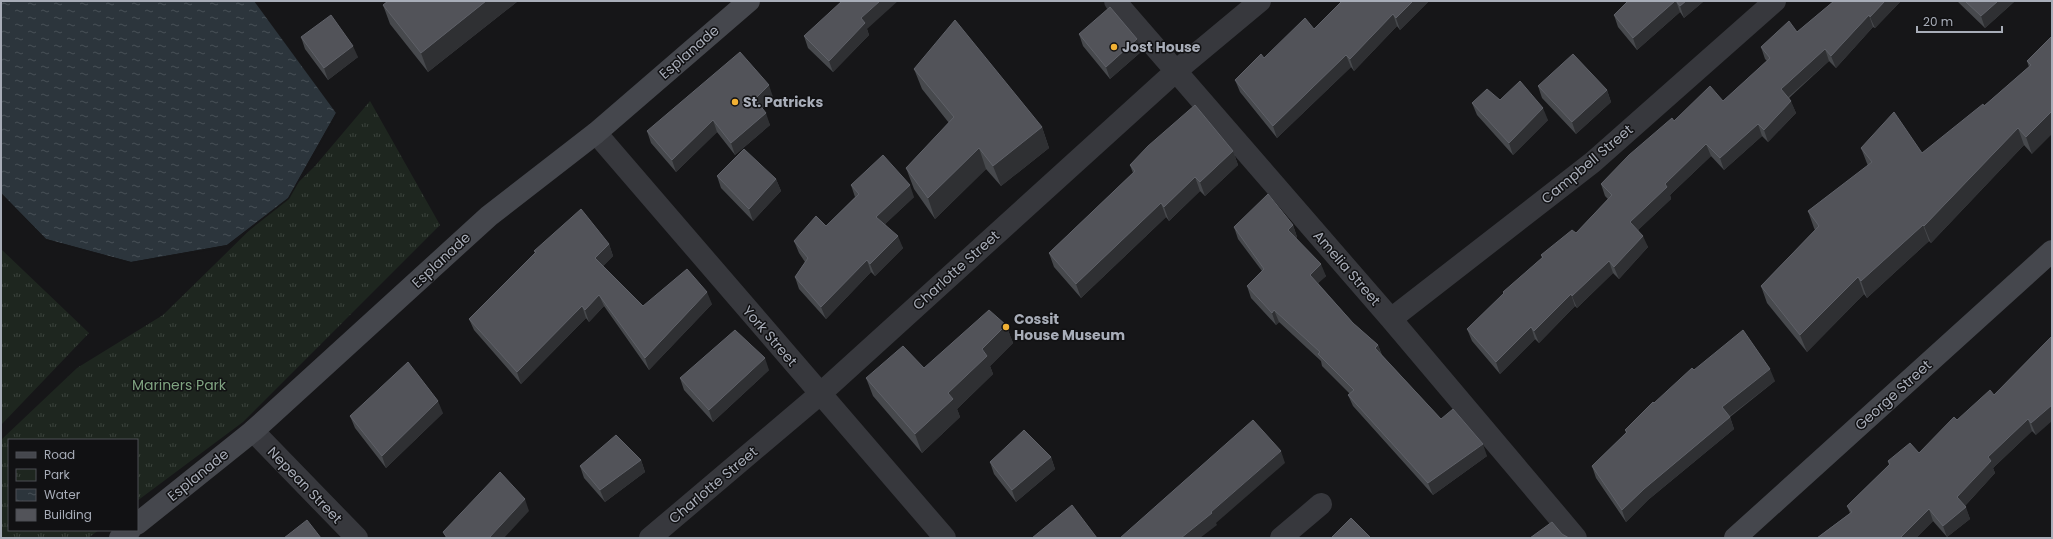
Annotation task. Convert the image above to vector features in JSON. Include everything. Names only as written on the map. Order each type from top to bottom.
[{"type":"street","name":"Esplanade","points":[[138,523],[253,431],[488,216],[596,133],[749,1]]},
{"type":"street","name":"Amelia Street","points":[[1115,1],[1391,319],[1576,538]]},
{"type":"street","name":"Charlotte Street","points":[[650,538],[820,394],[1176,70],[1260,1]]},
{"type":"street","name":"Campbell Street","points":[[1391,319],[1593,162],[1775,1]]},
{"type":"street","name":"York Street","points":[[596,133],[945,538]]},
{"type":"street","name":"George Street","points":[[1734,538],[2052,251]]},
{"type":"street","name":"Nepean Street","points":[[253,431],[357,538]]},
{"type":"street","points":[[1281,538],[1321,504]]},
{"type":"street","points":[[120,538],[129,531]]},
{"type":"green space","name":"Mariners Park","points":[[370,101],[440,225],[243,422],[138,500],[138,439],[8,439],[8,531],[98,531],[88,538],[1,538],[1,440],[77,368],[163,315],[315,166]]},
{"type":"green space","points":[[1,249],[89,333],[1,425]]},
{"type":"water","points":[[1,1],[254,1],[336,113],[288,198],[227,245],[131,262],[46,239],[1,193]]},
{"type":"pier","points":[[336,113],[338,113],[289,199],[228,247],[130,263],[45,240],[1,196],[1,193],[46,239],[131,262],[227,245],[288,198]]},
{"type":"building","points":[[388,1],[486,1],[421,53],[383,5]]},
{"type":"building","points":[[842,1],[880,1],[861,18],[865,23],[829,61],[804,36]]},
{"type":"building","points":[[1342,1],[1413,1],[1396,18],[1393,14],[1350,59],[1346,55],[1273,126],[1235,80],[1261,54],[1264,58],[1305,18],[1314,29]]},
{"type":"building","points":[[1628,1],[1675,1],[1633,38],[1614,15]]},
{"type":"building","points":[[1676,1],[1686,1],[1680,6]]},
{"type":"building","points":[[1834,1],[1885,1],[1870,17],[1869,15],[1831,56],[1825,49],[1781,89],[1791,101],[1764,130],[1758,124],[1720,158],[1706,144],[1665,184],[1667,187],[1630,222],[1643,236],[1614,267],[1609,261],[1572,296],[1571,294],[1534,331],[1531,327],[1496,362],[1467,329],[1504,293],[1503,292],[1543,257],[1541,255],[1572,230],[1576,233],[1612,195],[1601,184],[1629,155],[1672,118],[1674,121],[1710,86],[1723,101],[1770,58],[1761,47],[1789,21],[1797,32]]},
{"type":"building","points":[[1965,1],[1998,1],[1981,16]]},
{"type":"building","name":"Jost House","points":[[1110,7],[1137,39],[1106,67],[1079,34]]},
{"type":"building","points":[[331,15],[353,46],[324,68],[301,37]]},
{"type":"building","points":[[955,20],[1042,127],[993,166],[979,148],[928,198],[906,168],[954,117],[914,69]]},
{"type":"building","points":[[2052,36],[2052,111],[2026,137],[2018,128],[1924,226],[1923,225],[1861,281],[1858,277],[1800,335],[1761,286],[1819,226],[1808,211],[1872,162],[1861,148],[1894,112],[1922,153],[1983,104],[1984,106],[2031,65],[2027,61]]},
{"type":"building","points":[[740,52],[769,85],[755,99],[766,113],[731,143],[713,120],[672,160],[647,131]]},
{"type":"building","points":[[1573,54],[1607,90],[1572,122],[1538,86]]},
{"type":"building","points":[[1520,81],[1543,108],[1509,143],[1472,103],[1487,89],[1500,100]]},
{"type":"building","points":[[1195,105],[1233,151],[1200,182],[1195,177],[1164,207],[1161,203],[1076,284],[1049,253],[1135,171],[1130,165],[1148,146]]},
{"type":"building","points":[[744,149],[776,179],[749,209],[717,176]]},
{"type":"building","points":[[883,155],[910,185],[876,217],[898,236],[870,264],[867,260],[821,307],[795,277],[808,258],[794,241],[816,216],[826,226],[859,194],[851,185]]},
{"type":"building","points":[[1268,194],[1293,225],[1288,230],[1321,264],[1310,275],[1353,323],[1378,345],[1375,348],[1441,419],[1453,409],[1483,444],[1428,483],[1348,395],[1354,390],[1318,354],[1320,352],[1274,310],[1272,313],[1247,286],[1264,269],[1234,227]]},
{"type":"building","points":[[581,209],[609,244],[595,258],[643,306],[687,269],[707,292],[645,358],[599,295],[585,310],[582,306],[517,372],[469,319],[536,252],[534,251]]},
{"type":"building","points":[[989,310],[1006,325],[982,349],[987,356],[948,393],[953,399],[915,434],[866,378],[903,346],[924,368]]},
{"type":"building","points":[[735,330],[765,358],[709,410],[680,378]]},
{"type":"building","points":[[1743,330],[1770,369],[1722,407],[1730,417],[1644,489],[1622,510],[1592,466],[1627,432],[1625,430],[1653,402],[1654,403],[1692,368],[1694,370]]},
{"type":"building","points":[[2052,336],[2052,405],[2031,423],[2028,419],[1988,457],[1991,461],[1957,497],[1966,507],[1943,526],[1929,509],[1900,538],[1817,538],[1852,512],[1847,506],[1890,464],[1888,461],[1910,443],[1919,453],[1954,417],[1957,420],[1990,390],[1994,395]]},
{"type":"building","points":[[408,362],[438,401],[382,456],[350,416]]},
{"type":"building","points":[[1253,420],[1281,451],[1211,512],[1212,513],[1181,538],[1120,538]]},
{"type":"building","points":[[1024,430],[1051,457],[1012,490],[990,462]]},
{"type":"building","points":[[616,435],[641,460],[600,490],[580,466]]},
{"type":"building","points":[[500,472],[525,499],[489,538],[447,538],[443,532]]},
{"type":"building","points":[[1072,505],[1097,538],[1032,538]]},
{"type":"building","points":[[1351,518],[1371,538],[1331,538]]},
{"type":"building","points":[[307,520],[321,538],[284,538]]},
{"type":"building","points":[[1552,522],[1562,534],[1569,538],[1530,538]]},
{"type":"place","name":"Jost House","points":[[1114,47]]},
{"type":"place","name":"St. Patricks","points":[[735,102]]},
{"type":"place","name":"Cossit House Museum","points":[[1006,327]]}]
